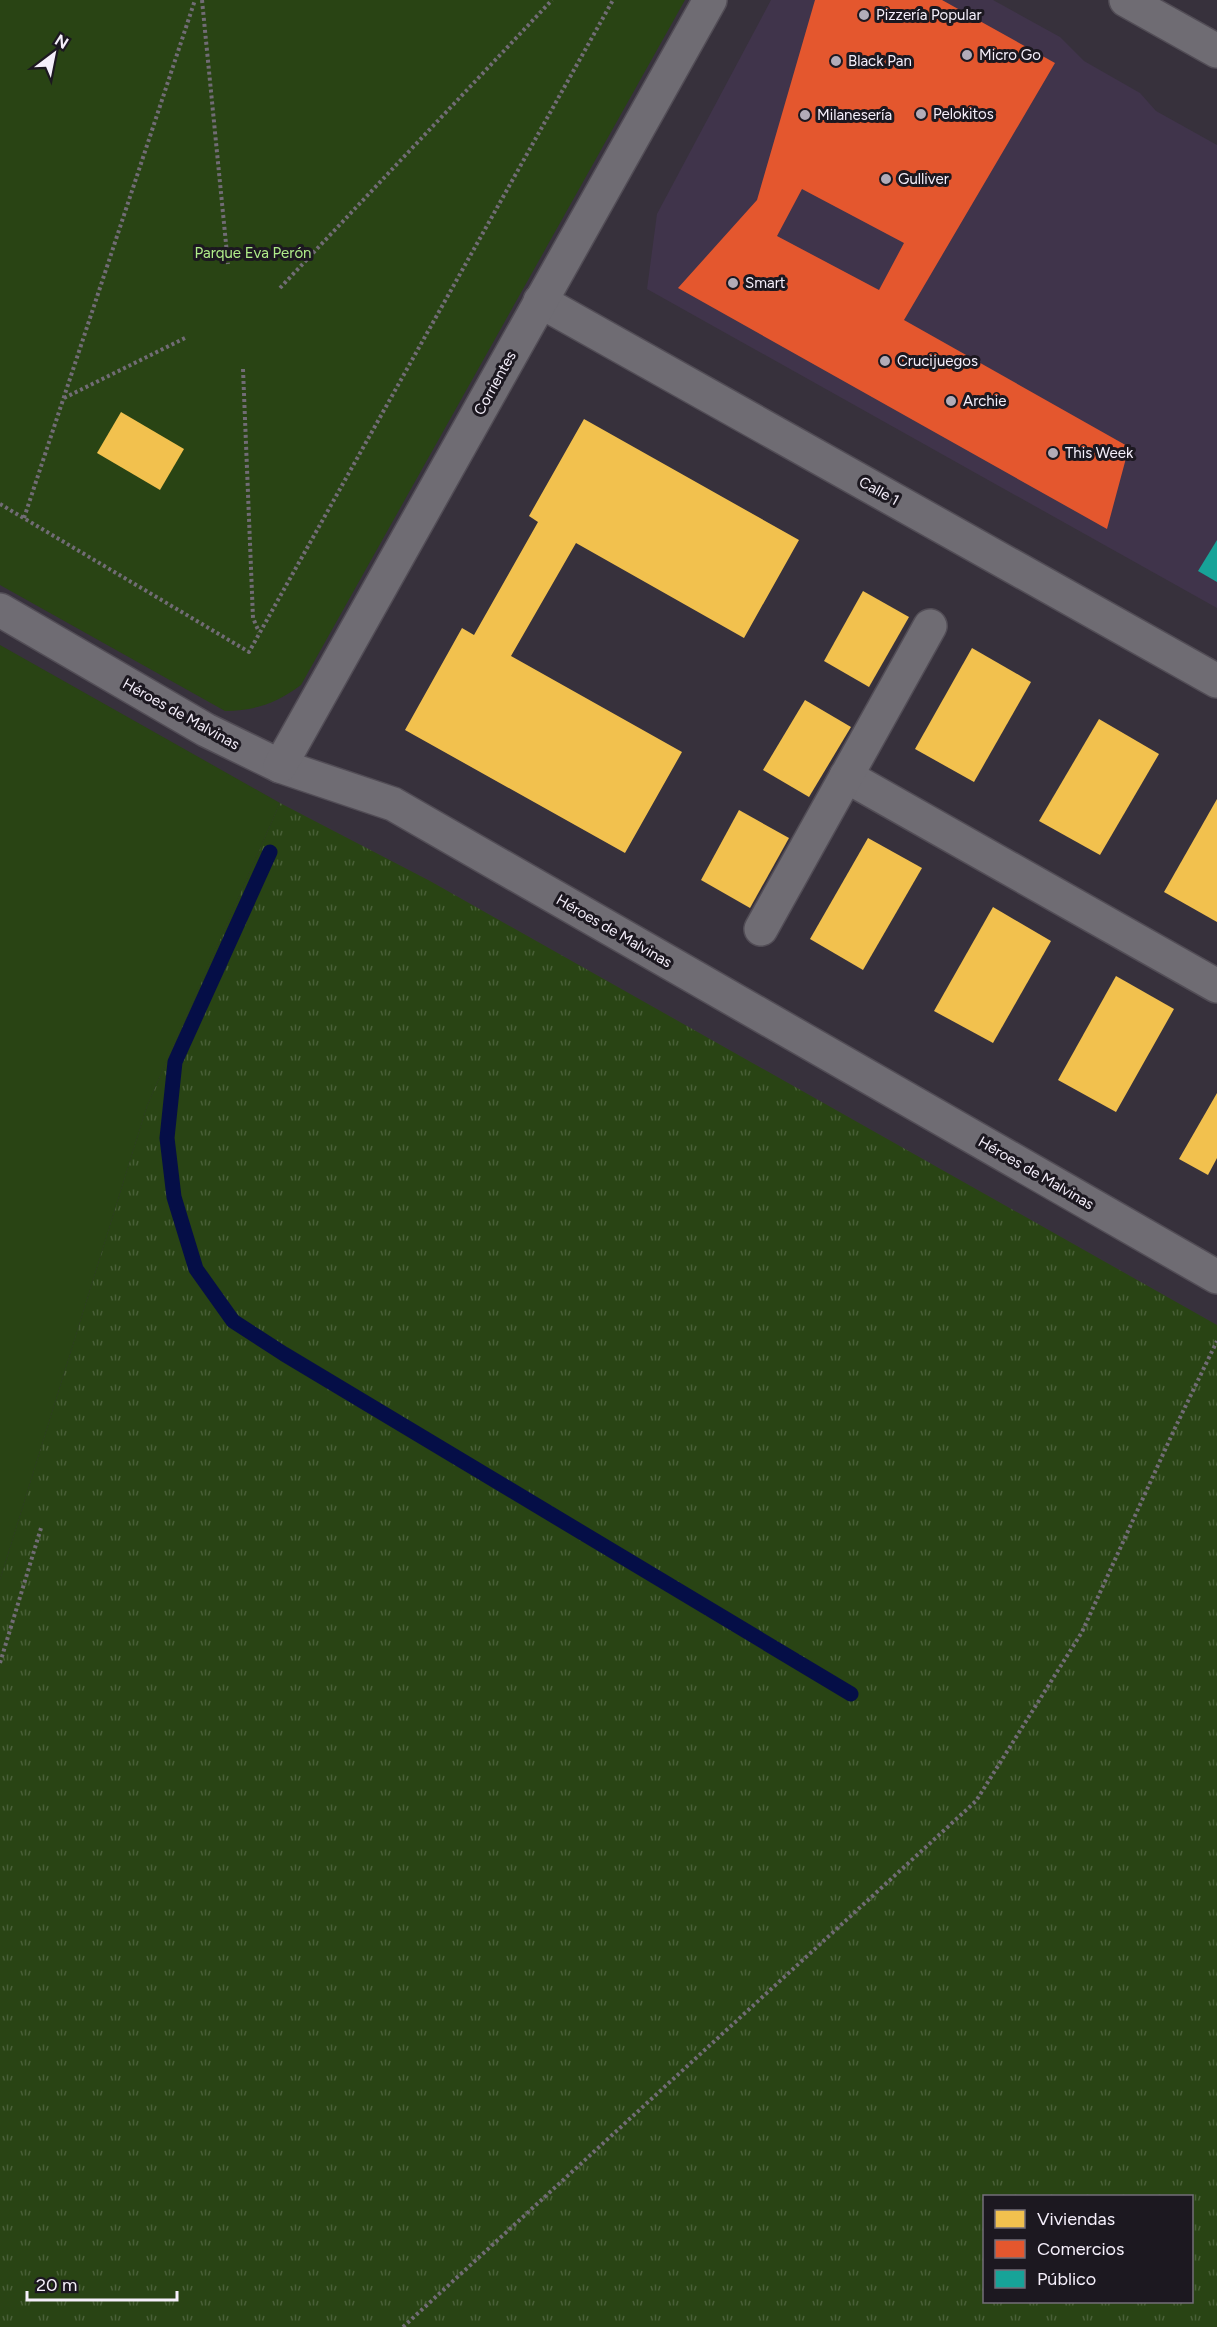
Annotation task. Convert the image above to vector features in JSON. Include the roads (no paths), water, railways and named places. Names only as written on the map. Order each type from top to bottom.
[{"type":"street","name":"Corrientes","points":[[280,766],[710,0]]},
{"type":"street","points":[[1126,0],[1217,51]]},
{"type":"street","name":"Calle 1","points":[[540,301],[1217,681]]},
{"type":"street","name":"Héroes de Malvinas","points":[[0,610],[206,730],[280,766],[393,804],[1217,1277]]},
{"type":"street","points":[[761,929],[930,626]]},
{"type":"street","points":[[846,776],[1217,986]]},
{"type":"waterway","points":[[270,852],[175,1062],[167,1138],[174,1197],[196,1269],[233,1321],[284,1354],[851,1694]]},
{"type":"place","name":"Pizzería Popular","points":[[864,15]]},
{"type":"place","name":"Micro Go","points":[[967,55]]},
{"type":"place","name":"Black Pan","points":[[836,61]]},
{"type":"place","name":"Pelokitos","points":[[921,114]]},
{"type":"place","name":"Milanesería","points":[[805,115]]},
{"type":"place","name":"Gulliver","points":[[886,179]]},
{"type":"place","name":"Smart","points":[[733,283]]},
{"type":"place","name":"Crucijuegos","points":[[885,361]]},
{"type":"place","name":"Archie","points":[[951,401]]},
{"type":"place","name":"This Week","points":[[1053,453]]},
{"type":"park label","name":"Parque Eva Perón","points":[[253,253]]}]
